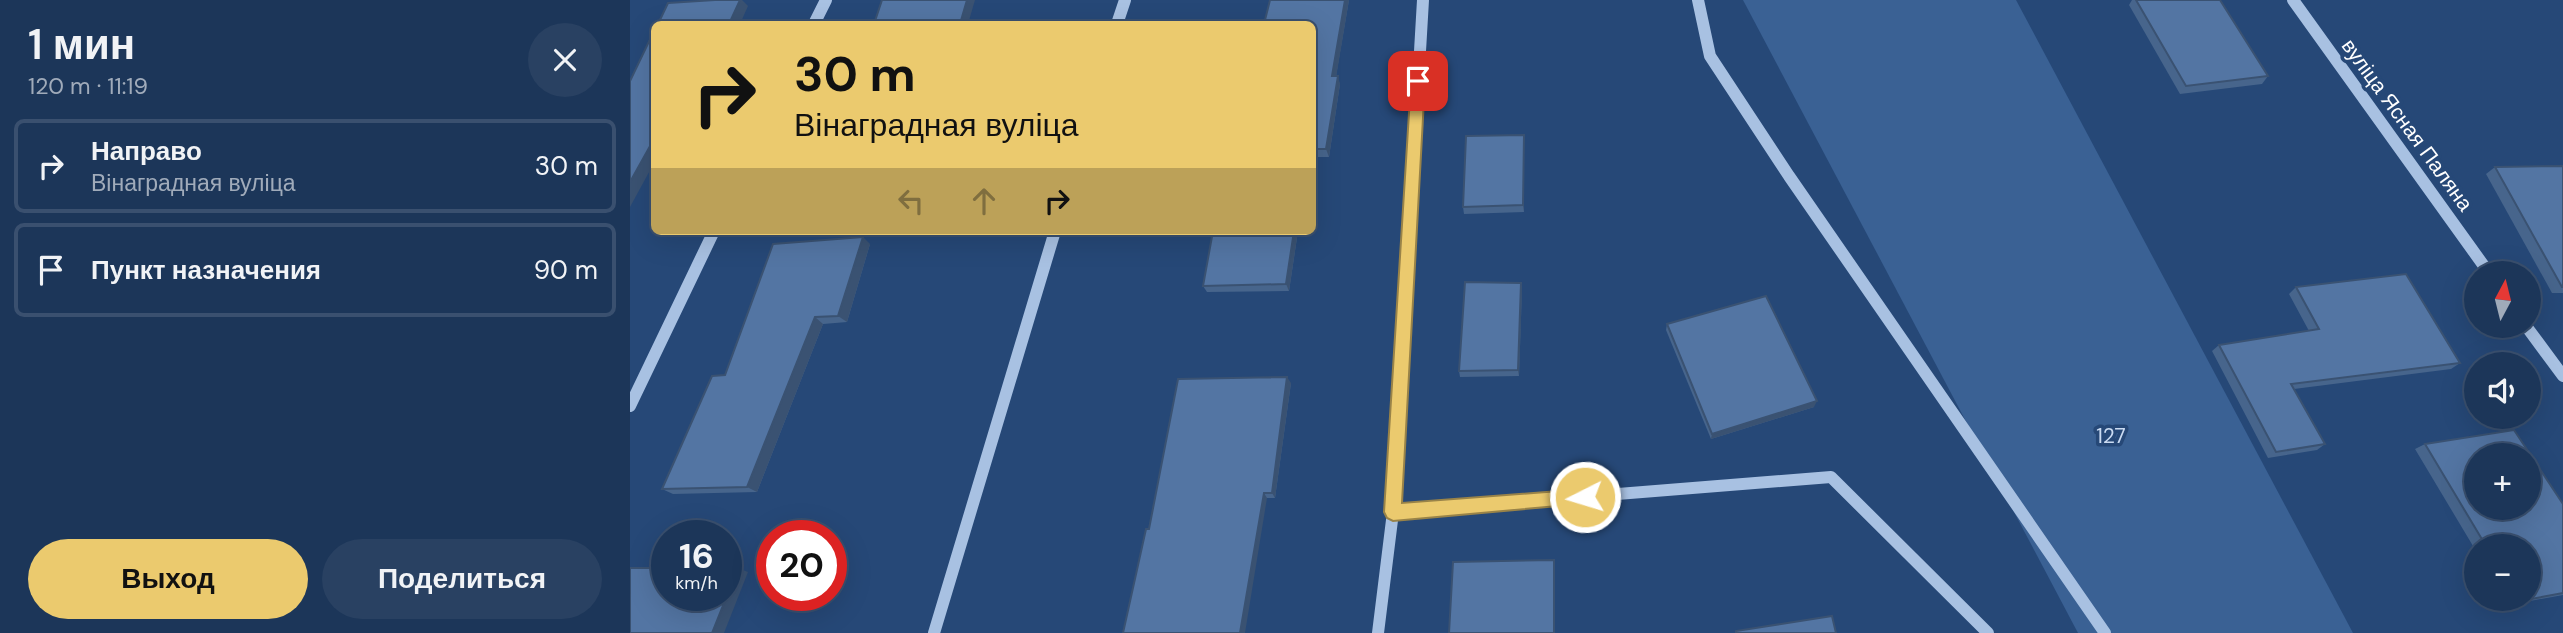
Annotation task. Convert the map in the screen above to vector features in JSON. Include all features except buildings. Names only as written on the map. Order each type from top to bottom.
[{"type":"street","points":[[816,21],[826,0]]},
{"type":"street","points":[[1118,21],[1125,0]]},
{"type":"street","points":[[1378,633],[1393,512],[1423,0]]},
{"type":"street","points":[[1698,0],[1710,56],[1789,176],[2105,633]]},
{"type":"street","name":"вуліца Ясная Паляна","points":[[2293,0],[2480,261]]},
{"type":"street","points":[[630,406],[712,235]]},
{"type":"street","points":[[934,633],[1054,235]]},
{"type":"street","points":[[2535,338],[2563,376]]},
{"type":"street","points":[[1393,512],[1832,477],[1988,633]]},
{"type":"green space","name":"127","points":[[1743,0],[2016,0],[2353,633],[2078,633]]},
{"type":"route","points":[[1418,81],[1393,512],[1585,497]]}]
